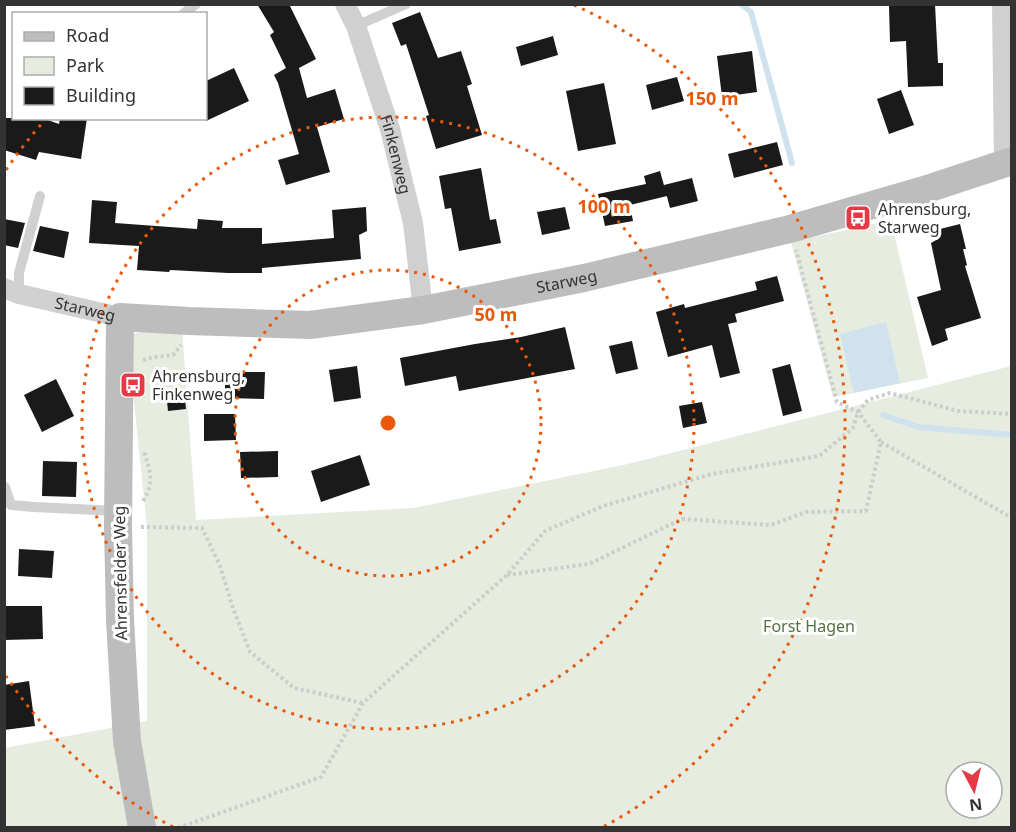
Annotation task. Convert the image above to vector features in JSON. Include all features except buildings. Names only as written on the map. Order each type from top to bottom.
[{"type":"street","name":"Finkenweg","points":[[345,4],[356,26],[390,129],[413,223],[423,310]]},
{"type":"street","points":[[1002,4],[1008,163]]},
{"type":"street","name":"Starweg","points":[[12,291],[120,317],[310,325],[423,310],[584,278],[790,229],[1008,163]]},
{"type":"street","name":"Ahrensfelder Weg","points":[[120,317],[126,513],[120,620],[127,741],[142,828]]},
{"type":"lane","points":[[356,26],[406,4]]},
{"type":"lane","points":[[12,291],[40,196]]},
{"type":"lane","points":[[5,488],[11,505],[126,513]]},
{"type":"path","points":[[790,229],[837,402],[858,412],[881,442],[1011,518]]},
{"type":"path","points":[[138,362],[173,355],[185,340]]},
{"type":"path","points":[[178,828],[321,777],[363,703],[507,575],[544,531],[603,506],[712,474],[819,456],[854,428],[858,412],[868,400],[890,393],[958,411],[1011,414]]},
{"type":"path","points":[[507,575],[590,564],[682,519],[771,525],[806,512],[866,511],[881,442]]},
{"type":"path","points":[[126,513],[148,494],[151,476],[142,446]]},
{"type":"path","points":[[126,513],[202,528],[220,566],[250,652],[294,688],[363,703]]},
{"type":"green space","points":[[891,220],[928,378],[833,397],[791,242]]},
{"type":"green space","name":"Forst Hagen","points":[[182,328],[196,520],[413,508],[628,464],[1011,366],[1011,827],[5,828],[5,748],[147,721],[147,528],[128,343],[133,334]]},
{"type":"water","points":[[886,322],[900,383],[854,393],[840,334]]},
{"type":"waterway","points":[[741,4],[751,12],[792,163]]},
{"type":"waterway","points":[[883,415],[918,427],[1012,435]]},
{"type":"place","name":"Ahrensburg, Starweg","points":[[858,218]]},
{"type":"place","name":"Ahrensburg, Finkenweg","points":[[133,385]]}]
